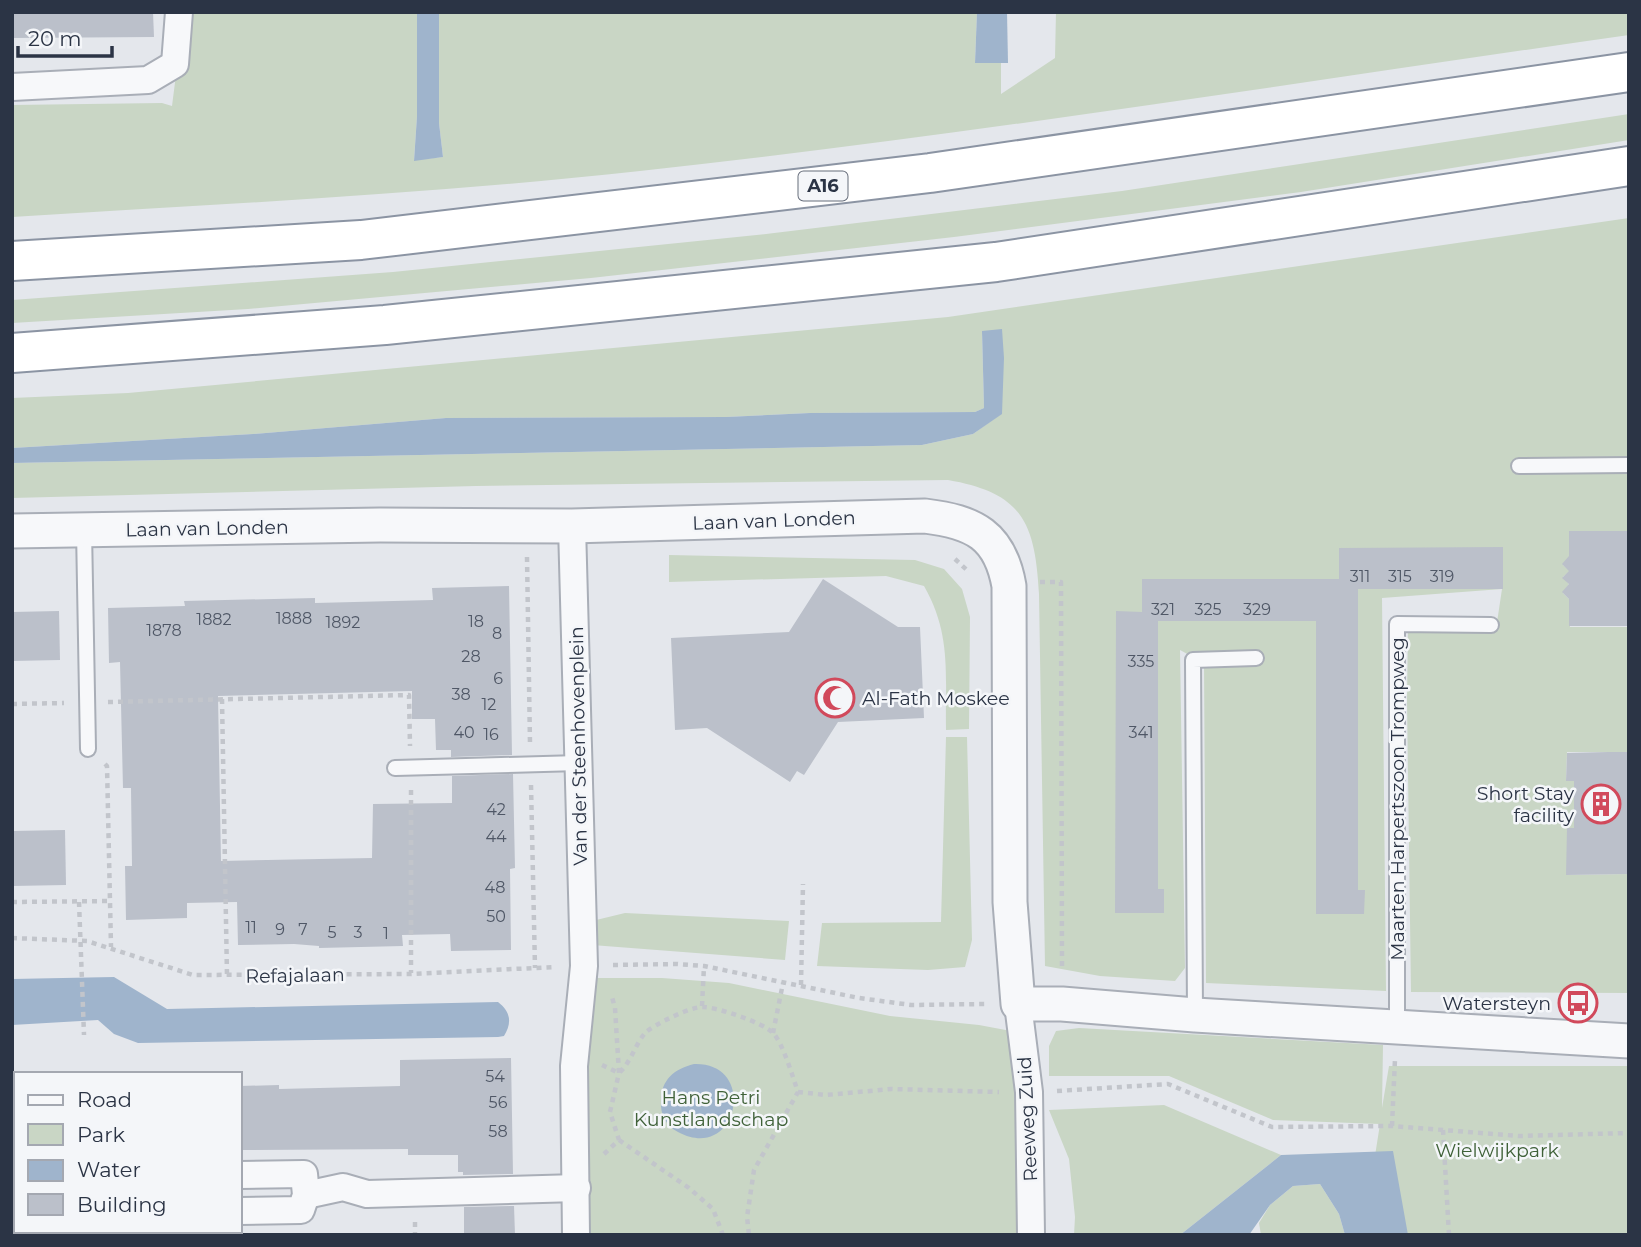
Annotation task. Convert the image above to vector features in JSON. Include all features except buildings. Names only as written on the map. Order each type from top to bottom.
[{"type":"highway","name":"A16","points":[[12,261],[360,240],[902,177],[1629,72]]},
{"type":"highway","points":[[12,353],[385,325],[996,262],[1629,166]]},
{"type":"street","points":[[12,86],[148,80],[175,64],[179,12]]},
{"type":"street","name":"Laan van Londen","points":[[12,531],[380,525],[572,526],[925,516],[955,519],[985,534],[999,552],[1009,586],[1010,902],[1018,1003]]},
{"type":"street","name":"Van der Steenhovenplein","points":[[572,526],[579,763],[589,966],[574,1066],[576,1235]]},
{"type":"street","points":[[1018,1003],[1629,1041]]},
{"type":"street","name":"Reeweg Zuid","points":[[1018,1003],[1029,1093],[1031,1235]]},
{"type":"street","points":[[242,1175],[304,1174],[306,1195],[301,1210],[242,1212]]},
{"type":"street","points":[[306,1195],[343,1187],[367,1194],[577,1188]]},
{"type":"lane","points":[[1518,466],[1629,465]]},
{"type":"lane","points":[[84,530],[88,748]]},
{"type":"lane","name":"Maarten Harpertszoon Trompweg","points":[[1397,1026],[1398,624],[1491,625]]},
{"type":"lane","points":[[1195,1015],[1193,660],[1256,658]]},
{"type":"lane","points":[[395,768],[579,763]]},
{"type":"path","points":[[950,555],[977,581]]},
{"type":"path","points":[[1032,582],[1061,582],[1062,1004]]},
{"type":"path","points":[[12,704],[222,699],[225,741],[227,976]]},
{"type":"path","points":[[88,748],[107,765],[111,947]]},
{"type":"path","points":[[800,985],[803,884]]},
{"type":"path","points":[[12,902],[110,901]]},
{"type":"path","points":[[79,902],[83,1035]]},
{"type":"path","name":"Refajalaan","points":[[12,938],[80,941],[111,947],[193,975],[411,974],[589,966]]},
{"type":"path","points":[[589,966],[704,966],[859,998],[911,1005],[1018,1003]]},
{"type":"path","points":[[589,966],[611,994],[615,1008],[619,1073],[610,1112],[619,1140],[690,1188],[713,1209],[723,1235]]},
{"type":"path","points":[[702,1006],[704,966]]},
{"type":"path","points":[[773,1033],[783,983]]},
{"type":"path","points":[[619,1073],[625,1068],[646,1032],[670,1018],[702,1006],[755,1021],[773,1033],[798,1092]]},
{"type":"path","points":[[1392,1126],[1397,1026]]},
{"type":"path","points":[[798,1092],[826,1095],[891,1089],[1029,1093],[1168,1084],[1272,1127],[1392,1126],[1519,1136],[1629,1133]]},
{"type":"path","points":[[749,1235],[747,1217],[754,1170],[798,1092]]},
{"type":"path","points":[[1443,1130],[1449,1235]]},
{"type":"path","points":[[577,1188],[592,1165],[619,1140]]},
{"type":"green space","points":[[184,12],[417,12],[417,116],[414,160],[443,157],[439,123],[439,12],[977,12],[975,62],[1001,63],[1001,94],[1055,58],[1056,12],[1629,12],[1629,35],[1011,125],[640,171],[405,192],[12,217],[12,105],[162,103],[172,106]]},
{"type":"green space","points":[[1629,114],[1629,140],[1301,192],[954,237],[591,278],[248,309],[12,323],[12,300],[393,272],[766,234],[1122,191]]},
{"type":"green space","points":[[1629,218],[1629,532],[1569,558],[1563,565],[1570,571],[1563,577],[1569,584],[1563,593],[1569,599],[1570,627],[1629,627],[1629,752],[1567,752],[1566,780],[1574,781],[1574,828],[1567,829],[1567,875],[1629,874],[1629,993],[1411,992],[1408,629],[1496,629],[1502,589],[1382,598],[1386,991],[1206,983],[1204,663],[1180,650],[1185,968],[1175,981],[1100,976],[1045,966],[1037,569],[1034,548],[1020,515],[1009,503],[993,493],[948,480],[476,486],[12,498],[12,463],[922,445],[973,434],[1001,414],[982,332],[984,408],[975,412],[810,413],[726,417],[446,418],[253,434],[12,448],[12,398],[128,393],[948,317]]},
{"type":"green space","points":[[669,555],[915,560],[944,569],[962,589],[970,617],[969,729],[946,730],[943,639],[933,604],[924,586],[886,576],[669,582]]},
{"type":"green space","points":[[946,737],[967,737],[972,940],[965,967],[928,970],[817,966],[822,923],[941,922]]},
{"type":"green space","points":[[625,913],[789,921],[785,960],[592,945],[592,921]]},
{"type":"green space","name":"Hans Petri Kunstlandschap","points":[[593,978],[662,978],[729,983],[890,1016],[1011,1031],[1019,1084],[1016,1235],[585,1235],[584,1059]]},
{"type":"green space","name":"Wielwijkpark","points":[[1079,1028],[1383,1045],[1382,1108],[1389,1066],[1629,1066],[1629,1235],[1377,1235],[1366,1213],[1380,1124],[1273,1120],[1169,1076],[1049,1076],[1049,1046],[1056,1031]]},
{"type":"green space","points":[[1164,1105],[1281,1155],[1180,1235],[1074,1235],[1075,1217],[1069,1159],[1049,1110]]},
{"type":"green space","points":[[1320,1184],[1339,1214],[1345,1235],[1261,1235],[1259,1223],[1270,1205],[1293,1186]]},
{"type":"water","points":[[417,12],[439,12],[439,123],[443,157],[414,161],[417,116]]},
{"type":"water","points":[[977,12],[1007,12],[1008,63],[975,63]]},
{"type":"water","points":[[1002,329],[1002,414],[973,434],[922,445],[12,463],[12,448],[253,434],[446,418],[726,417],[810,413],[975,412],[984,408],[982,331]]},
{"type":"water","points":[[114,977],[167,1009],[498,1002],[506,1010],[509,1022],[504,1036],[498,1037],[138,1043],[114,1034],[98,1020],[12,1025],[12,979]]},
{"type":"water","points":[[694,1064],[714,1068],[727,1078],[733,1093],[733,1109],[727,1124],[715,1135],[699,1138],[678,1132],[670,1126],[661,1106],[666,1081],[675,1072]]},
{"type":"water","points":[[1393,1151],[1408,1235],[1345,1235],[1339,1214],[1320,1184],[1293,1186],[1270,1205],[1249,1235],[1180,1235],[1281,1155]]},
{"type":"place","name":"Al-Fath Moskee","points":[[835,698]]},
{"type":"place","name":"Short Stay facility","points":[[1601,804]]},
{"type":"place","name":"Watersteyn","points":[[1578,1003]]}]
